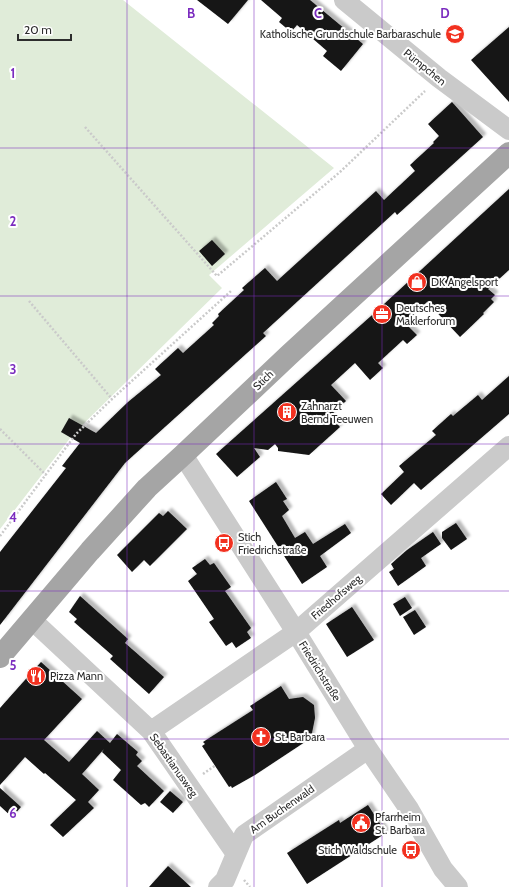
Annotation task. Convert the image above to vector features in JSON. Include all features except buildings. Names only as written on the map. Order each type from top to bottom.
[{"type":"main road","name":"Stich","points":[[0,657],[90,551],[147,488],[509,153]]},
{"type":"street","name":"Pümpchen","points":[[344,0],[439,78],[509,130]]},
{"type":"street","name":"Friedhofsweg","points":[[151,731],[296,632],[509,446]]},
{"type":"street","name":"Friedrichstraße","points":[[183,455],[296,632],[368,749],[409,808],[443,869],[458,887]]},
{"type":"street","name":"Sebastianusweg","points":[[32,620],[151,731],[236,854]]},
{"type":"street","name":"Am Buchenwald","points":[[218,887],[225,880],[244,835],[368,749]]},
{"type":"path","points":[[85,128],[217,276],[340,172],[439,78]]},
{"type":"path","points":[[0,536],[76,434],[112,399],[231,291]]},
{"type":"path","points":[[29,301],[112,399]]},
{"type":"path","points":[[0,430],[46,475]]},
{"type":"path","points":[[202,775],[216,765]]},
{"type":"green space","points":[[0,0],[123,0],[334,168],[209,275],[222,288],[74,433],[0,529]]},
{"type":"place","name":"Katholische Grundschule Barbaraschule","points":[[455,34]]},
{"type":"place","name":"DK Angelsport","points":[[417,282]]},
{"type":"place","name":"Deutsches Maklerforum","points":[[382,314]]},
{"type":"place","name":"Zahnarzt Bernd Teeuwen","points":[[287,412]]},
{"type":"place","name":"Stich Friedrichstraße","points":[[224,543]]},
{"type":"place","name":"Pizza Mann","points":[[36,676]]},
{"type":"place","name":"St. Barbara","points":[[261,737]]},
{"type":"place","name":"Pfarrheim St. Barbara","points":[[361,823]]},
{"type":"place","name":"Stich Waldschule","points":[[411,850]]}]
